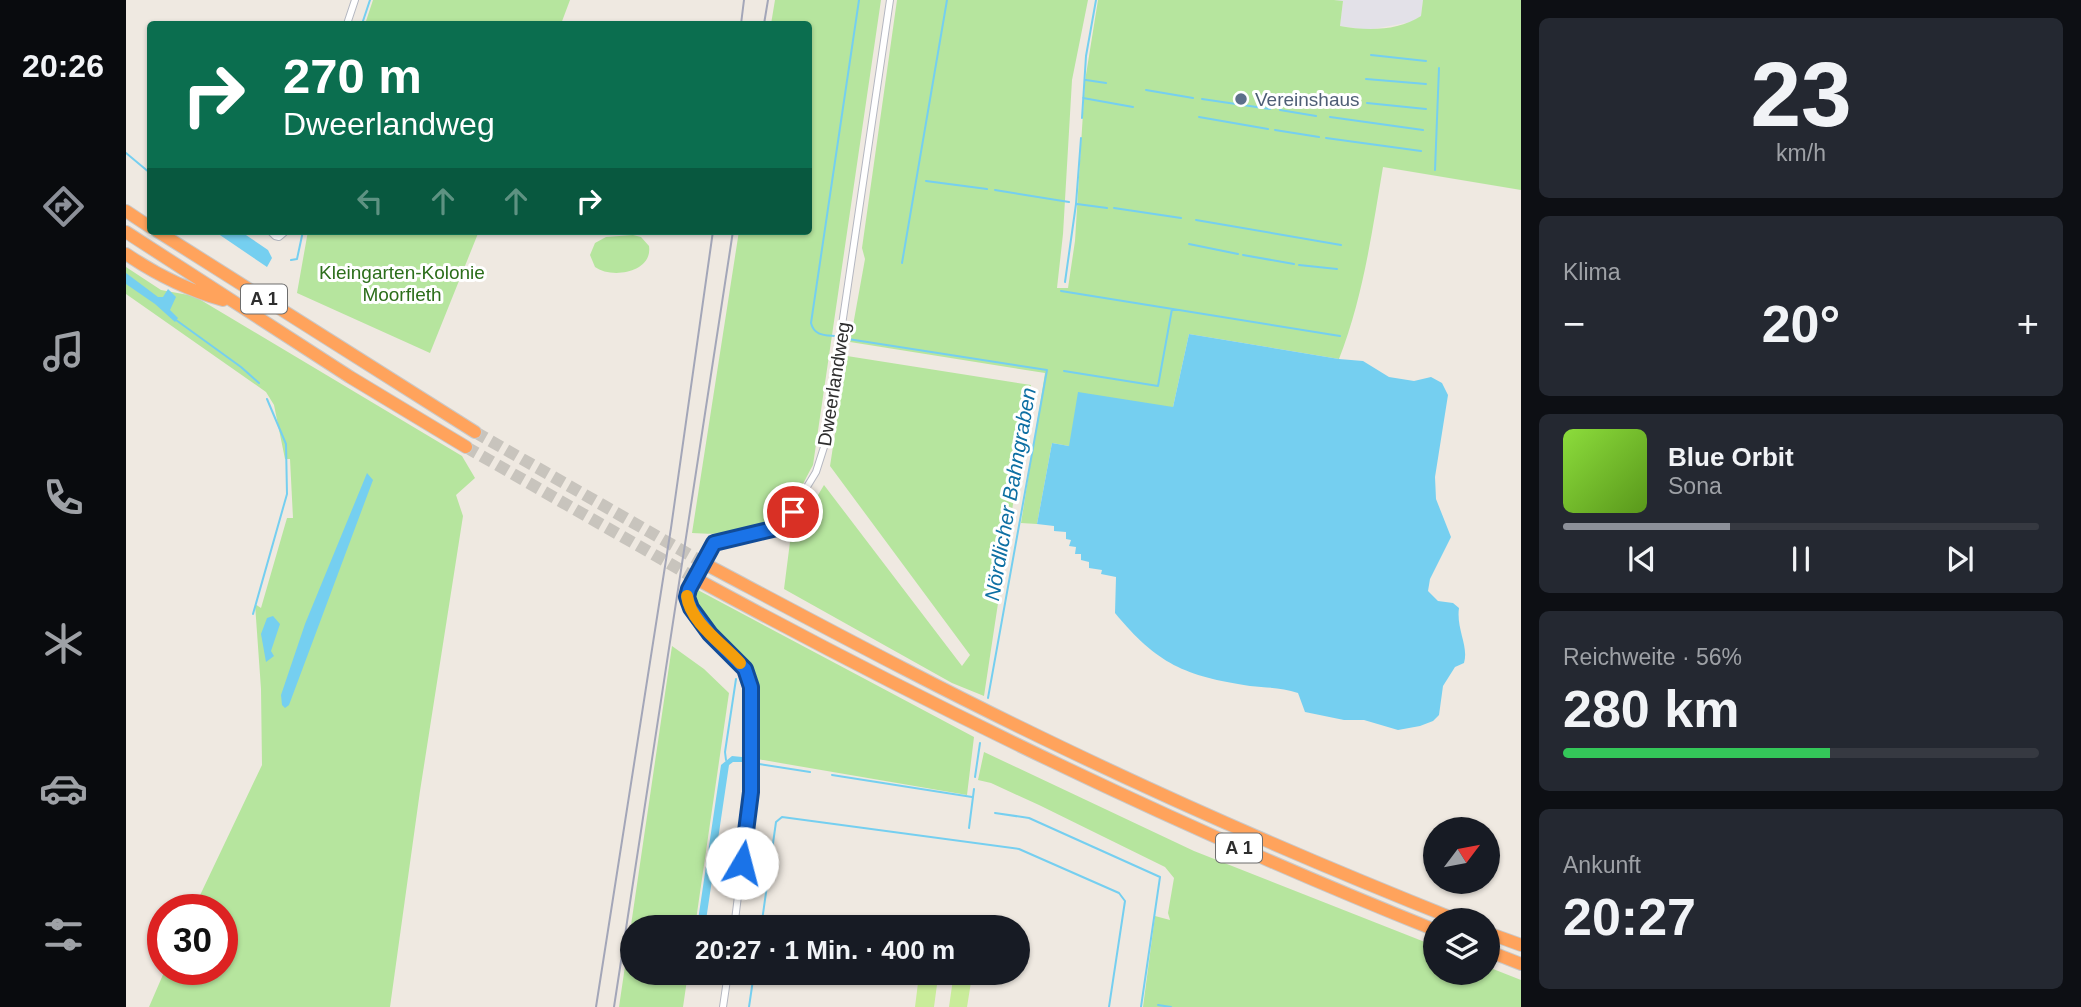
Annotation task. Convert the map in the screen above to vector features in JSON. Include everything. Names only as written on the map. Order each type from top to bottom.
[{"type":"highway","points":[[128,211],[147,225]]},
{"type":"highway","name":"A 1","points":[[126,232],[237,305],[466,447]]},
{"type":"highway","name":"A 1","points":[[163,235],[475,432]]},
{"type":"highway","points":[[126,254],[158,275],[192,291],[237,305]]},
{"type":"highway","name":"A 1","points":[[709,566],[920,678],[1063,749],[1257,837],[1428,908]]},
{"type":"highway","name":"A 1","points":[[700,581],[912,694],[1114,792],[1423,925]]},
{"type":"highway","points":[[1500,937],[1521,945]]},
{"type":"highway","points":[[1500,956],[1521,964]]},
{"type":"street","points":[[348,21],[355,0]]},
{"type":"street","name":"Dweerlandweg","points":[[736,915],[751,792],[751,687],[745,669],[710,634],[691,608],[688,593],[714,543],[777,528],[785,523],[821,460],[890,0]]},
{"type":"street","points":[[723,1007],[726,985]]},
{"type":"shaded area","points":[[1334,0],[1423,0],[1421,16],[1411,22],[1368,30],[1340,26],[1343,2]]},
{"type":"green space","points":[[373,0],[570,0],[562,21],[366,21]]},
{"type":"green space","points":[[775,0],[881,0],[813,465],[793,501],[776,519],[741,532],[692,533],[738,235],[812,235],[812,21],[772,21]]},
{"type":"green space","points":[[897,0],[1088,0],[1072,80],[1063,234],[1057,288],[1068,288],[1075,241],[1085,81],[1098,0],[1334,0],[1343,1],[1340,26],[1371,29],[1402,25],[1421,16],[1423,0],[1521,0],[1521,190],[1383,167],[1361,289],[1339,359],[1189,334],[1173,407],[1069,446],[1052,443],[1037,524],[1021,523],[1045,373],[850,342],[865,259],[862,248]]},
{"type":"green space","name":"Kleingarten-Kolonie Moorfleth","points":[[307,235],[477,235],[430,353],[297,293]]},
{"type":"green space","points":[[606,237],[641,237],[649,246],[648,255],[638,268],[611,273],[595,267],[590,255],[595,243]]},
{"type":"green space","points":[[126,267],[161,290],[194,296],[462,456],[475,478],[456,495],[463,516],[390,1007],[149,1007],[159,985],[238,985],[238,894],[201,894],[262,765],[261,689],[255,604],[261,608],[287,518],[293,518],[290,459],[285,459],[274,405],[266,392],[126,294]]},
{"type":"green space","points":[[847,356],[1031,385],[984,696],[952,683],[784,589],[790,542],[824,485],[962,666],[970,655],[830,466]]},
{"type":"green space","points":[[696,589],[974,737],[967,795],[757,759],[758,692],[753,670],[710,630],[694,602]]},
{"type":"green space","points":[[672,646],[704,669],[729,693],[697,915],[633,915]]},
{"type":"green space","points":[[984,752],[1194,851],[1423,941],[1423,985],[1500,985],[1500,972],[1521,980],[1521,1007],[1143,1007],[1155,916],[1170,920],[1168,913],[1174,878],[1165,867],[1039,805],[991,783],[978,780]]},
{"type":"green space","points":[[622,985],[686,985],[683,1007],[619,1007]]},
{"type":"green space","points":[[918,985],[937,985],[934,1007],[915,1007]]},
{"type":"green space","points":[[952,985],[971,985],[967,1007],[949,1007]]},
{"type":"water","points":[[220,235],[246,235],[268,250],[272,258],[267,267]]},
{"type":"water","points":[[126,273],[158,297],[163,297],[168,289],[176,297],[170,310],[178,318],[175,322],[126,284]]},
{"type":"water","points":[[1189,334],[1363,361],[1389,377],[1414,381],[1431,377],[1442,383],[1448,395],[1435,477],[1436,499],[1451,537],[1430,579],[1428,591],[1438,601],[1453,603],[1459,608],[1465,657],[1464,663],[1455,667],[1443,686],[1439,715],[1433,721],[1398,730],[1364,720],[1344,720],[1305,712],[1298,693],[1207,678],[1174,665],[1145,645],[1115,613],[1116,577],[1101,574],[1102,570],[1089,568],[1089,562],[1081,560],[1081,554],[1075,554],[1076,547],[1069,546],[1071,540],[1066,539],[1066,532],[1054,531],[1054,526],[1037,524],[1052,443],[1069,446],[1078,392],[1173,407]]},
{"type":"water","points":[[367,473],[373,480],[289,705],[285,708],[281,695],[305,624]]},
{"type":"water","points":[[273,616],[280,624],[271,651],[274,656],[266,662],[261,634],[267,618]]},
{"type":"water","points":[[732,756],[742,757],[744,762],[733,762],[729,765],[707,915],[699,915],[721,765]]},
{"type":"waterway","points":[[363,21],[370,0]]},
{"type":"waterway","name":"Nördlicher Bahngraben","points":[[834,336],[817,332],[811,323],[859,0]]},
{"type":"waterway","points":[[902,263],[947,0]]},
{"type":"waterway","points":[[1082,118],[1086,56],[1096,0]]},
{"type":"waterway","points":[[1371,55],[1426,61]]},
{"type":"waterway","points":[[1435,170],[1439,68]]},
{"type":"waterway","points":[[1366,79],[1426,84]]},
{"type":"waterway","points":[[1086,80],[1106,83]]},
{"type":"waterway","points":[[1146,90],[1193,98]]},
{"type":"waterway","points":[[1083,98],[1133,107]]},
{"type":"waterway","points":[[1202,99],[1270,109]]},
{"type":"waterway","points":[[1367,103],[1426,109]]},
{"type":"waterway","points":[[1280,110],[1316,116]]},
{"type":"waterway","points":[[1199,117],[1268,129]]},
{"type":"waterway","points":[[1330,117],[1423,130]]},
{"type":"waterway","points":[[1275,130],[1319,137]]},
{"type":"waterway","points":[[1065,282],[1076,204],[1081,138]]},
{"type":"waterway","points":[[1326,138],[1421,151]]},
{"type":"waterway","points":[[126,153],[147,170]]},
{"type":"waterway","points":[[926,181],[987,189]]},
{"type":"waterway","points":[[995,190],[1069,202]]},
{"type":"waterway","points":[[1077,204],[1107,208]]},
{"type":"waterway","points":[[1114,208],[1181,218]]},
{"type":"waterway","points":[[1196,220],[1341,245]]},
{"type":"waterway","points":[[291,260],[297,259],[302,235]]},
{"type":"waterway","points":[[1189,244],[1238,254]]},
{"type":"waterway","points":[[1243,255],[1294,264]]},
{"type":"waterway","points":[[1299,265],[1337,269]]},
{"type":"waterway","points":[[1061,291],[1340,336]]},
{"type":"waterway","points":[[1064,371],[1158,386],[1172,309]]},
{"type":"waterway","points":[[176,320],[259,383]]},
{"type":"waterway","name":"Nördlicher Bahngraben","points":[[848,339],[1047,370],[988,698]]},
{"type":"waterway","points":[[253,614],[287,494],[286,444],[267,399]]},
{"type":"waterway","name":"Nördlicher Bahngraben","points":[[726,760],[736,679]]},
{"type":"waterway","points":[[975,777],[980,743]]},
{"type":"waterway","points":[[759,764],[810,772]]},
{"type":"waterway","points":[[832,775],[972,797]]},
{"type":"waterway","points":[[969,828],[974,789]]},
{"type":"waterway","points":[[995,813],[1029,818],[1160,877],[1141,1007]]},
{"type":"waterway","points":[[763,915],[776,822],[782,817],[1019,849],[1119,893],[1125,901],[1109,1007]]},
{"type":"waterway","points":[[749,1007],[752,985]]},
{"type":"waterway","points":[[1158,1005],[1171,1007]]},
{"type":"tunnel","points":[[475,432],[709,566]]},
{"type":"tunnel","points":[[466,447],[700,581]]},
{"type":"tram line","points":[[764,21],[768,0]]},
{"type":"tram line","points":[[614,1007],[732,235]]},
{"type":"railway","points":[[741,21],[744,0]]},
{"type":"railway","points":[[596,1007],[671,528],[712,235]]},
{"type":"slow traffic","points":[[687,596],[691,608],[710,634],[740,663]]},
{"type":"place","name":"Vereinshaus","points":[[1241,99]]},
{"type":"route","points":[[742,863],[751,792],[751,687],[745,669],[710,634],[691,608],[688,593],[714,543],[777,528],[785,523],[793,512]]}]
